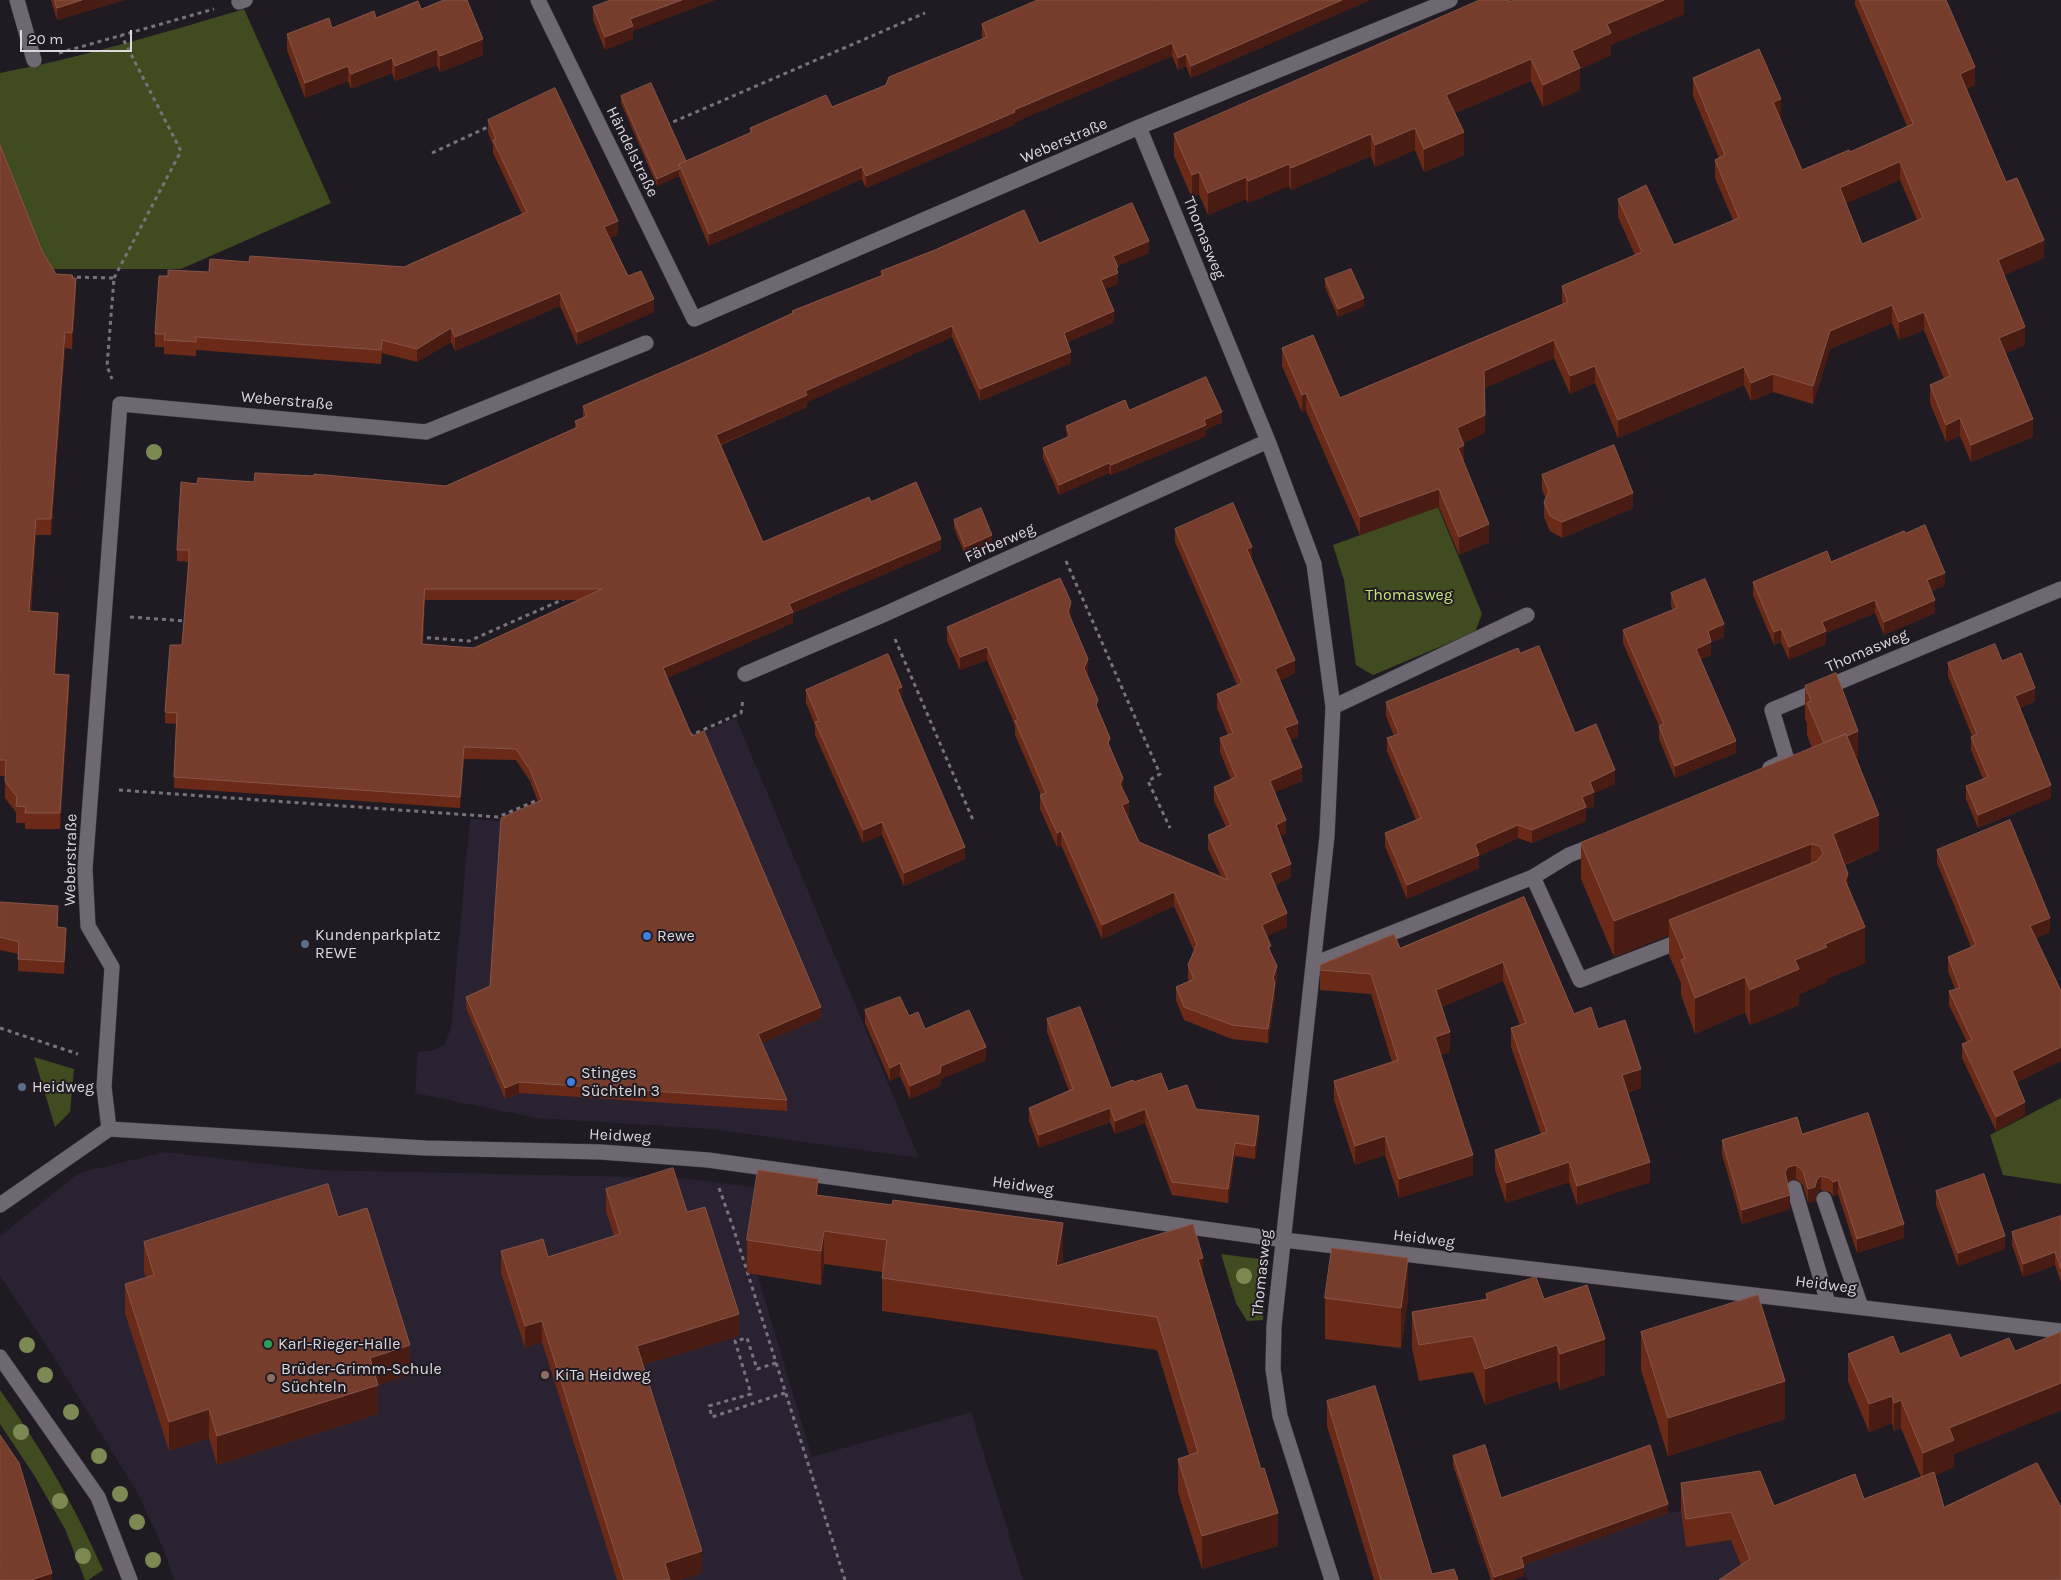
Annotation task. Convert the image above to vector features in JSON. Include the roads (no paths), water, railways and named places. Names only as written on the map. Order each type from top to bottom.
[{"type":"street","points":[[17,0],[34,60]]},
{"type":"street","name":"Händelstraße","points":[[538,0],[694,319]]},
{"type":"street","name":"Weberstraße","points":[[694,319],[1139,127],[1450,0]]},
{"type":"street","name":"Thomasweg","points":[[1139,127],[1268,440],[1314,564],[1333,707],[1327,836],[1274,1326],[1273,1369],[1280,1416],[1332,1580]]},
{"type":"street","name":"Weberstraße","points":[[109,1129],[104,1087],[112,967],[88,926],[85,869],[120,404],[426,432],[646,343]]},
{"type":"street","name":"Färberweg","points":[[745,674],[885,614],[1268,440]]},
{"type":"street","name":"Thomasweg","points":[[1760,772],[1787,760],[1772,710],[2061,589]]},
{"type":"street","points":[[1333,707],[1528,615]]},
{"type":"street","points":[[1314,964],[1533,878],[1569,855],[1614,837]]},
{"type":"street","points":[[1533,878],[1580,980],[1706,930]]},
{"type":"street","points":[[0,1205],[109,1129]]},
{"type":"street","name":"Heidweg","points":[[109,1129],[425,1148],[601,1152],[708,1160],[1284,1240],[2061,1331]]},
{"type":"street","points":[[1794,1188],[1828,1303]]},
{"type":"street","points":[[1824,1199],[1861,1307]]},
{"type":"street","points":[[0,1357],[98,1497],[130,1580]]},
{"type":"place","name":"Rewe","points":[[647,936]]},
{"type":"place","name":"Kundenparkplatz REWE","points":[[305,944]]},
{"type":"place","name":"Stinges Süchteln 3","points":[[571,1082]]},
{"type":"place","name":"Heidweg","points":[[22,1087]]},
{"type":"place","name":"Karl-Rieger-Halle","points":[[268,1344]]},
{"type":"place","name":"KiTa Heidweg","points":[[545,1375]]},
{"type":"place","name":"Brüder-Grimm-Schule Süchteln","points":[[271,1378]]}]
